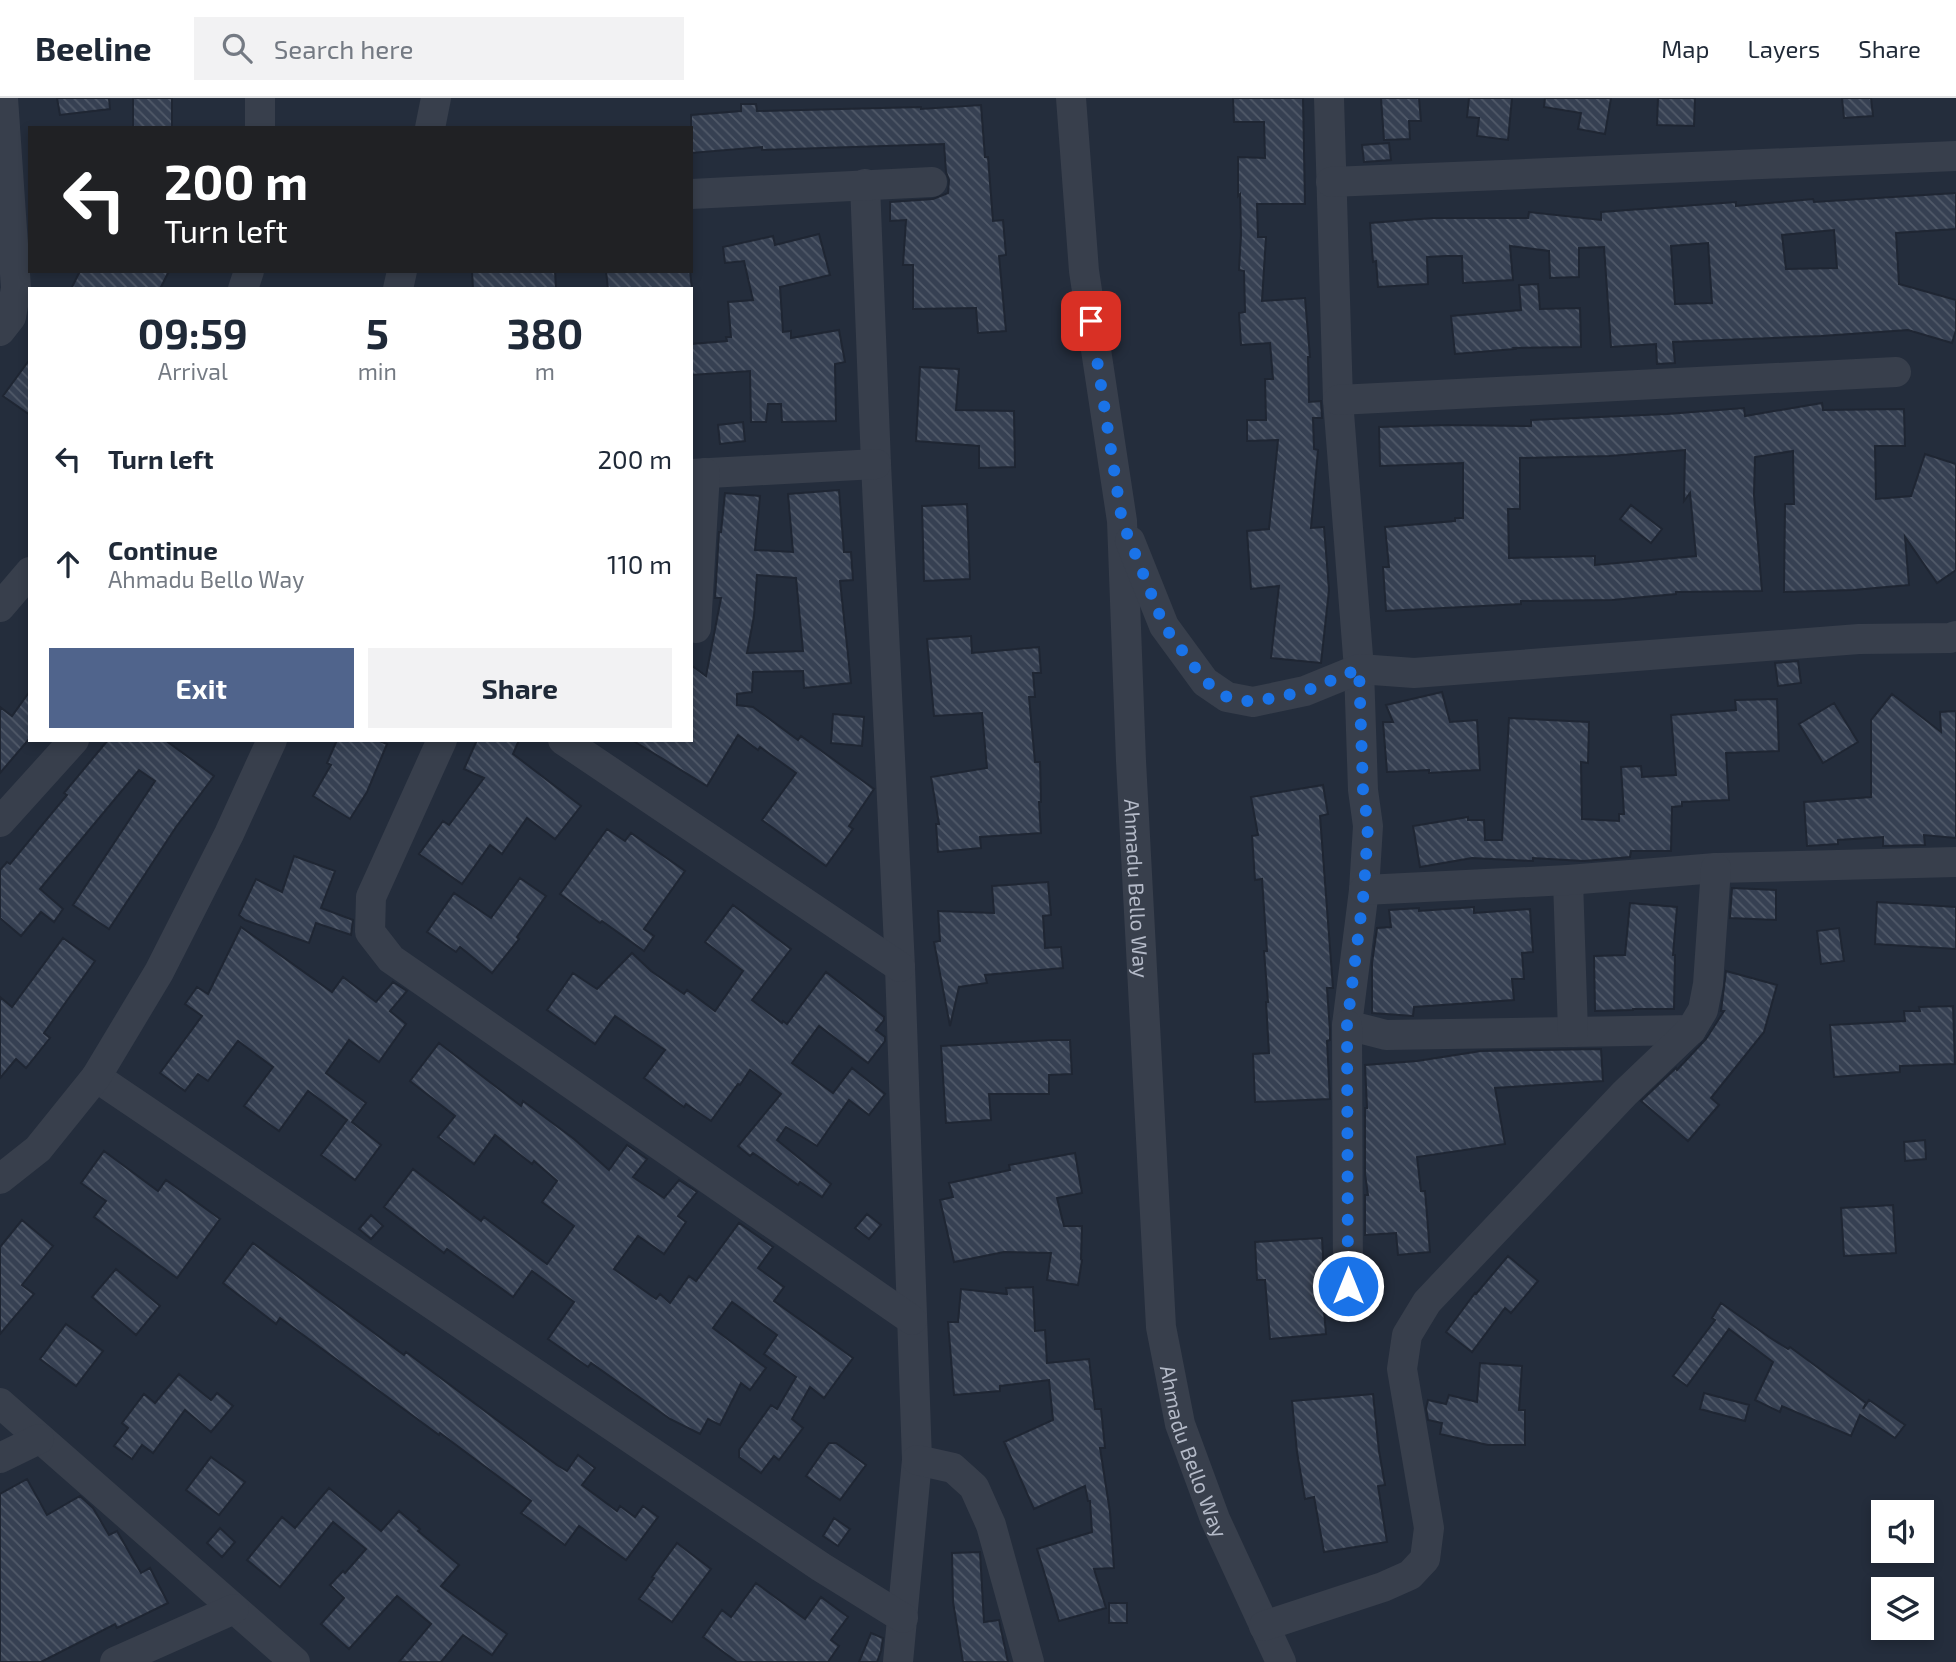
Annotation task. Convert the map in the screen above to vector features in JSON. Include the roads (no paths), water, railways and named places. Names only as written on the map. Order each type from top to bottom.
[{"type":"street","points":[[0,331],[11,317],[16,288],[3,98]]},
{"type":"street","points":[[260,98],[260,126]]},
{"type":"street","points":[[430,126],[436,98]]},
{"type":"street","name":"Ahmadu Bello Way","points":[[1071,98],[1084,271],[1122,521],[1131,761],[1161,1327],[1180,1424],[1215,1519],[1281,1662]]},
{"type":"street","points":[[1329,98],[1338,400],[1359,669],[1363,790],[1368,826],[1364,890],[1347,1025],[1348,1286]]},
{"type":"street","points":[[1331,182],[1956,156]]},
{"type":"street","points":[[693,194],[932,182]]},
{"type":"street","points":[[865,184],[900,967],[917,1460],[898,1662]]},
{"type":"street","points":[[1338,400],[1896,372]]},
{"type":"street","points":[[696,628],[698,473],[876,464]]},
{"type":"street","points":[[1122,521],[1164,626],[1205,681],[1227,697],[1253,702],[1306,691],[1359,669],[1414,673],[1859,639],[1956,636]]},
{"type":"street","points":[[0,607],[28,574]]},
{"type":"street","points":[[0,822],[72,742]]},
{"type":"street","points":[[0,1179],[38,1149],[96,1077],[159,972],[229,834],[271,742]]},
{"type":"street","points":[[441,742],[371,897],[370,932],[391,959],[912,1320]]},
{"type":"street","points":[[566,742],[900,967]]},
{"type":"street","points":[[1364,890],[1568,880],[1716,868],[1956,862]]},
{"type":"street","points":[[1264,1626],[1382,1587],[1410,1575],[1425,1559],[1429,1528],[1402,1369],[1406,1335],[1427,1302],[1625,1093],[1691,1030],[1703,1010],[1708,984],[1716,868]]},
{"type":"street","points":[[1568,880],[1573,1032]]},
{"type":"street","points":[[1347,1025],[1386,1035],[1691,1030]]},
{"type":"street","points":[[96,1077],[810,1559],[903,1618]]},
{"type":"street","points":[[0,1403],[295,1662]]},
{"type":"street","points":[[0,1458],[40,1438]]},
{"type":"street","points":[[917,1460],[953,1468],[974,1487],[991,1525],[1029,1662]]},
{"type":"street","points":[[115,1662],[234,1609]]}]
